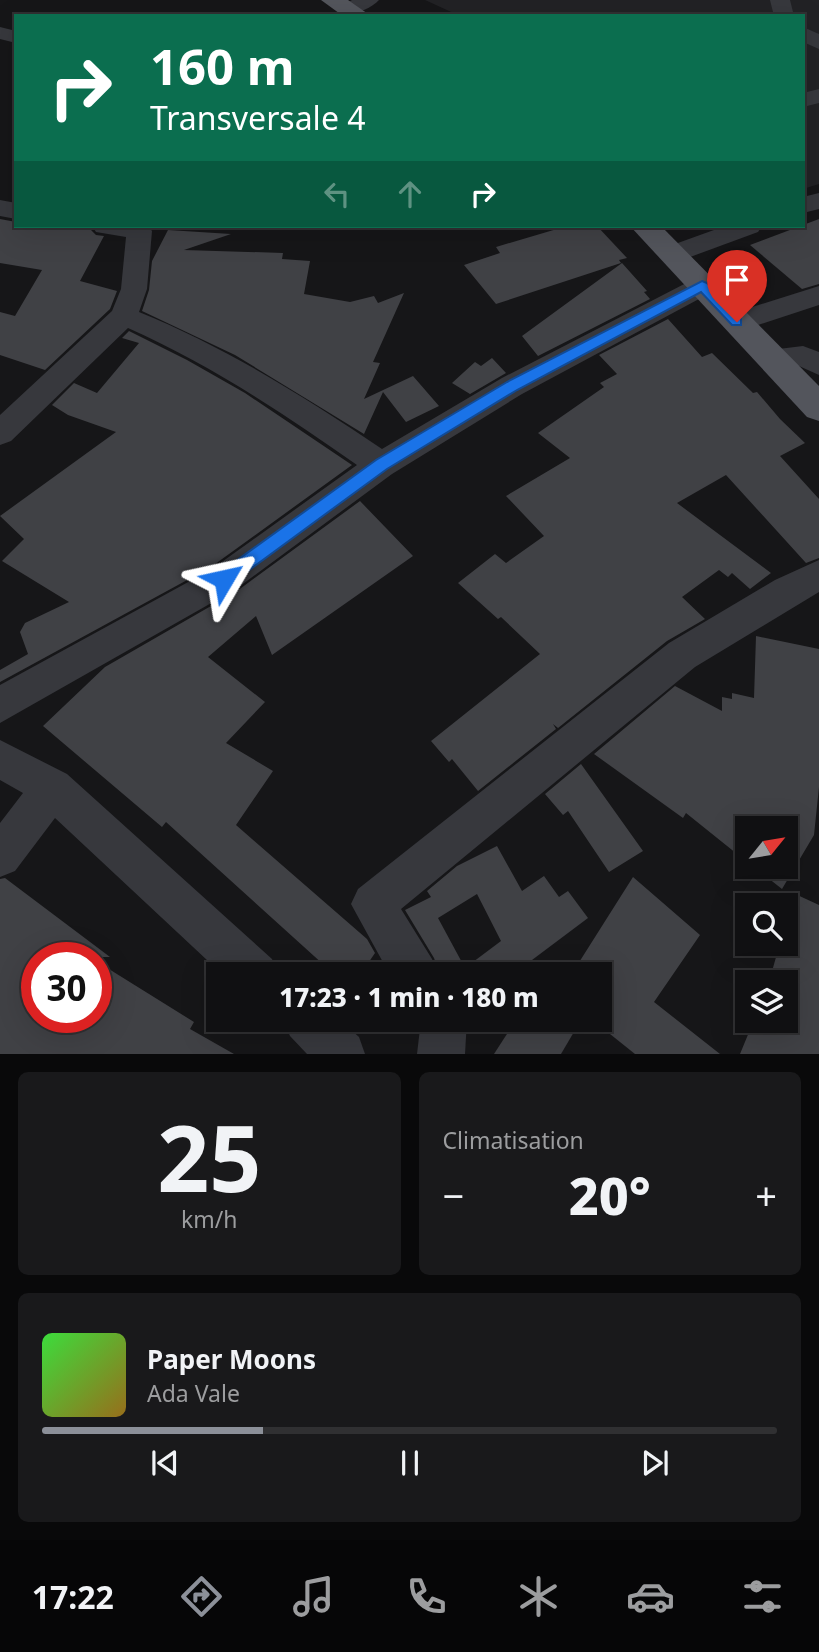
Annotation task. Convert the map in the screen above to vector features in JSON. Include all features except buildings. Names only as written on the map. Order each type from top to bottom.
[{"type":"main road","points":[[647,228],[819,408]]},
{"type":"street","points":[[346,8],[369,0]]},
{"type":"street","points":[[673,254],[744,228]]},
{"type":"street","points":[[0,433],[124,316],[134,289],[139,229]]},
{"type":"street","points":[[0,705],[224,579],[381,464],[512,386],[702,286]]},
{"type":"street","points":[[737,322],[819,295]]},
{"type":"street","points":[[124,316],[183,341],[317,421],[381,464]]},
{"type":"street","points":[[771,358],[803,356],[819,365]]},
{"type":"street","points":[[408,962],[373,904],[682,654],[787,590],[819,575]]},
{"type":"street","points":[[0,759],[54,788],[242,962]]},
{"type":"street","points":[[0,856],[54,788]]},
{"type":"street","points":[[319,1032],[342,1054]]},
{"type":"street","points":[[441,1054],[443,1032]]},
{"type":"shaded area","points":[[425,0],[819,0],[819,184],[805,188],[805,14],[456,14]]},
{"type":"route","points":[[224,579],[381,464],[512,386],[702,286],[737,322]]}]
